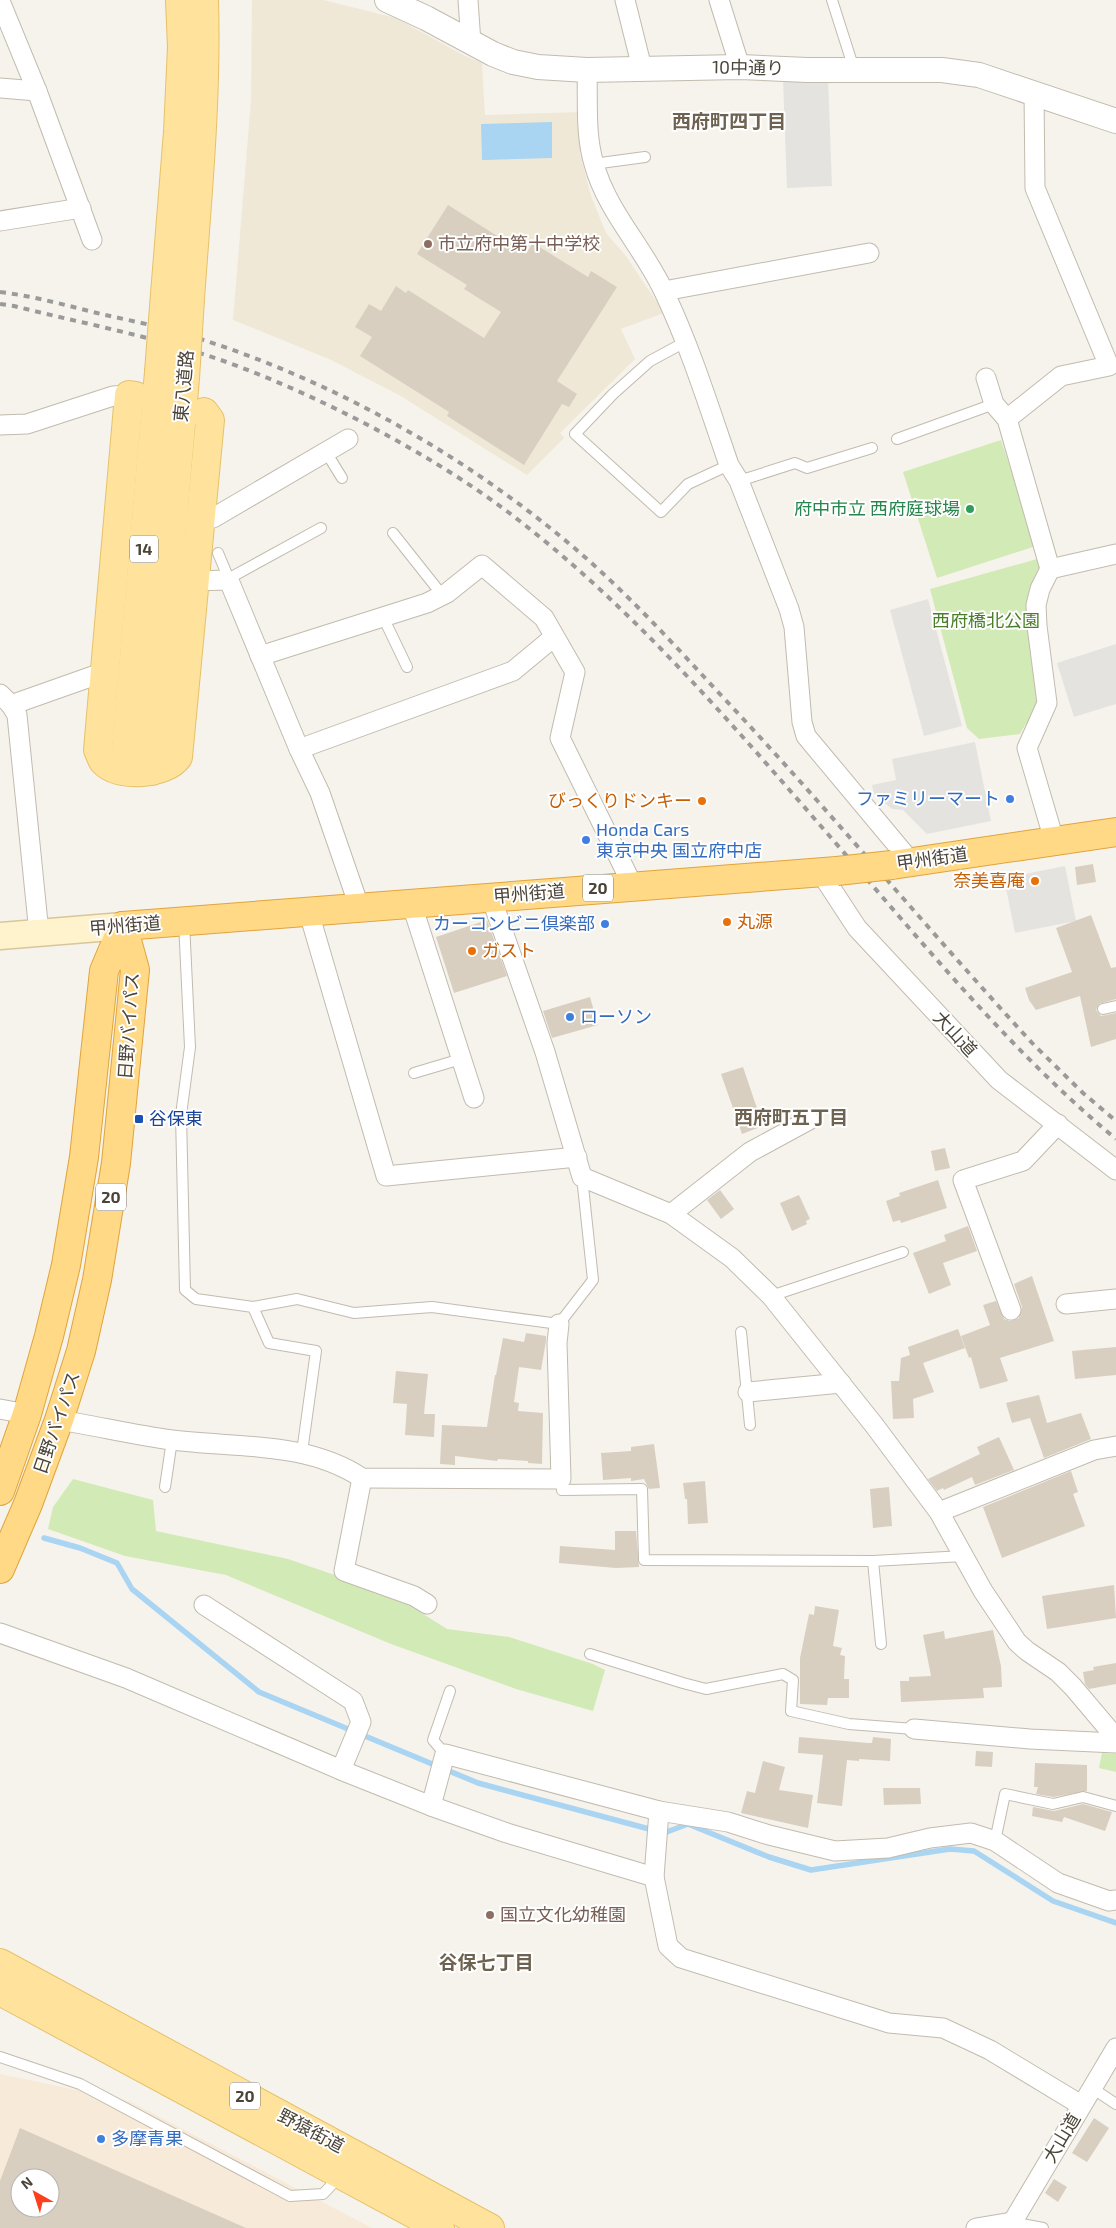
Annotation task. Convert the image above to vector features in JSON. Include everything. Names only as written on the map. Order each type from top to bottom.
[{"type":"highway","name":"甲州街道","points":[[123,926],[829,872],[902,864],[1116,832]]},
{"type":"highway","name":"日野バイパス","points":[[0,1491],[27,1414],[49,1336],[66,1265],[84,1157],[104,972],[123,926]]},
{"type":"highway","name":"日野バイパス","points":[[0,1570],[59,1420],[81,1351],[97,1280],[116,1163],[135,970],[123,926]]},
{"type":"main road","name":"東八道路","points":[[178,296],[178,114],[182,47],[180,0]]},
{"type":"main road","name":"東八道路","points":[[138,771],[178,296],[202,136],[205,49],[204,0]]},
{"type":"main road","points":[[132,395],[98,750],[103,761],[111,768],[138,771],[173,764],[178,757],[210,420],[204,412]]},
{"type":"main road","name":"甲州街道","points":[[0,936],[123,926]]},
{"type":"main road","name":"野猿街道","points":[[0,1962],[490,2228]]},
{"type":"main road","name":"野猿街道","points":[[0,1991],[440,2228]]},
{"type":"street","name":"10中通り","points":[[387,0],[513,62],[538,67],[587,70],[740,67],[942,70],[979,75],[1116,121]]},
{"type":"street","points":[[468,0],[471,43]]},
{"type":"street","points":[[625,0],[642,68]]},
{"type":"street","points":[[719,0],[740,67]]},
{"type":"street","points":[[0,1],[37,92],[92,240]]},
{"type":"street","points":[[587,70],[593,164],[605,192],[641,249],[664,291],[686,342],[728,465],[739,482],[794,627],[802,722],[806,736],[902,864]]},
{"type":"street","points":[[0,88],[37,92]]},
{"type":"street","points":[[1007,419],[1061,376],[1108,366],[1035,188],[1034,92]]},
{"type":"street","points":[[0,221],[81,208]]},
{"type":"street","points":[[664,291],[869,253]]},
{"type":"street","points":[[986,378],[994,404],[1007,419],[1050,569],[1040,589],[1036,605],[1036,626],[1047,703],[1027,748],[1054,840]]},
{"type":"street","points":[[0,426],[27,424],[113,396],[132,395]]},
{"type":"street","points":[[200,517],[213,518],[348,439]]},
{"type":"street","points":[[1050,569],[1116,554]]},
{"type":"street","points":[[260,656],[443,596],[482,565],[544,618],[575,672],[560,738],[633,886]]},
{"type":"street","points":[[195,581],[226,580],[230,583],[299,749],[320,792],[360,909]]},
{"type":"street","points":[[299,749],[513,671],[554,637]]},
{"type":"street","points":[[39,933],[17,715],[5,700],[93,676],[105,676]]},
{"type":"street","name":"大山道","points":[[829,872],[857,928],[999,1080],[1116,1170]]},
{"type":"street","points":[[491,898],[545,1052],[582,1177],[671,1214],[732,1258],[771,1296],[841,1383],[939,1512],[1000,1618],[1017,1642],[1027,1652],[1058,1672],[1116,1738]]},
{"type":"street","points":[[412,905],[474,1098]]},
{"type":"street","points":[[309,913],[386,1176],[577,1157]]},
{"type":"street","points":[[671,1214],[750,1152],[809,1120]]},
{"type":"street","points":[[1011,1310],[963,1180],[1023,1161],[1058,1124]]},
{"type":"street","points":[[1066,1304],[1116,1299]]},
{"type":"street","points":[[59,1420],[172,1440],[302,1452],[346,1467],[362,1478],[561,1479],[557,1343],[559,1324]]},
{"type":"street","points":[[748,1392],[841,1383]]},
{"type":"street","points":[[0,1409],[27,1414]]},
{"type":"street","points":[[939,1512],[1094,1450],[1116,1446]]},
{"type":"street","points":[[362,1478],[344,1571],[414,1596],[428,1604]]},
{"type":"street","points":[[204,1605],[353,1701],[361,1722],[360,1728],[341,1770]]},
{"type":"street","points":[[0,1633],[126,1678],[341,1770],[431,1806],[507,1833],[654,1877]]},
{"type":"street","points":[[914,1728],[1030,1739],[1116,1743]]},
{"type":"street","points":[[431,1806],[442,1765],[658,1824],[728,1822],[769,1835],[835,1851],[888,1848],[930,1838],[970,1833],[995,1842],[1058,1883],[1109,1902],[1116,1900]]},
{"type":"street","points":[[658,1824],[654,1877],[668,1946],[680,1958],[889,2023],[943,2028],[990,2050],[1082,2105]]},
{"type":"street","name":"大山道","points":[[1010,2225],[1116,2048]]},
{"type":"street","points":[[976,2228],[1010,2225]]},
{"type":"lane","points":[[832,0],[854,69]]},
{"type":"lane","points":[[593,164],[645,157]]},
{"type":"lane","points":[[686,342],[650,360],[613,394],[575,434],[661,512],[688,484],[728,465]]},
{"type":"lane","points":[[896,439],[994,404]]},
{"type":"lane","points":[[739,482],[795,463],[807,468],[872,448]]},
{"type":"lane","points":[[326,452],[342,478]]},
{"type":"lane","points":[[218,553],[226,572],[226,580],[321,528]]},
{"type":"lane","points":[[393,533],[443,596]]},
{"type":"lane","points":[[382,617],[407,667]]},
{"type":"lane","points":[[184,921],[190,1047],[181,1115],[185,1290],[196,1299],[253,1307],[297,1300],[354,1313],[432,1307],[559,1324],[593,1280],[582,1177]]},
{"type":"lane","points":[[1103,1009],[1116,1006]]},
{"type":"lane","points":[[414,1073],[462,1059]]},
{"type":"lane","points":[[771,1296],[903,1252]]},
{"type":"lane","points":[[253,1307],[269,1343],[316,1351],[302,1452]]},
{"type":"lane","points":[[741,1332],[750,1425]]},
{"type":"lane","points":[[165,1487],[172,1440]]},
{"type":"lane","points":[[561,1479],[562,1490],[642,1489],[644,1560],[872,1561],[964,1556]]},
{"type":"lane","points":[[872,1561],[881,1644]]},
{"type":"lane","points":[[590,1654],[683,1683],[706,1688],[783,1674],[793,1680],[791,1711],[850,1724],[914,1728]]},
{"type":"lane","points":[[442,1765],[433,1740],[450,1691]]},
{"type":"lane","points":[[995,1842],[1005,1794],[1053,1804],[1083,1798],[1116,1806]]},
{"type":"lane","points":[[0,2057],[80,2084],[290,2196],[324,2194],[340,2175]]},
{"type":"lane","points":[[1092,2088],[1116,2104]]},
{"type":"lane","points":[[1010,2225],[1043,2228]]},
{"type":"shaded area","name":"市立府中第十中学校","points":[[252,0],[323,0],[396,18],[465,56],[482,63],[485,115],[580,112],[580,154],[591,196],[606,233],[626,256],[664,313],[621,329],[635,359],[560,433],[564,438],[527,475],[399,395],[329,359],[233,320],[251,100]]},
{"type":"shaded area","points":[[828,78],[832,186],[787,188],[783,80]]},
{"type":"shaded area","points":[[928,599],[962,726],[924,736],[890,610]]},
{"type":"shaded area","points":[[1116,644],[1116,704],[1074,717],[1057,663]]},
{"type":"shaded area","points":[[975,742],[991,821],[927,834],[903,810],[892,809],[874,794],[872,785],[896,780],[892,759]]},
{"type":"shaded area","points":[[1065,866],[1076,921],[1015,933],[1004,878]]},
{"type":"shaded area","name":"多摩青果","points":[[0,2074],[129,2101],[372,2228],[0,2228]]},
{"type":"green space","name":"府中市立 西府庭球場","points":[[1001,440],[1036,546],[937,578],[903,472]]},
{"type":"green space","name":"西府橋北公園","points":[[1037,559],[1041,564],[1033,580],[1030,603],[1046,704],[1025,725],[1020,734],[979,739],[967,728],[930,589]]},
{"type":"green space","points":[[73,1479],[153,1500],[156,1531],[288,1559],[393,1595],[447,1629],[509,1637],[593,1664],[605,1670],[593,1711],[516,1689],[391,1644],[226,1575],[125,1556],[48,1529],[53,1507]]},
{"type":"green space","points":[[1102,1753],[1116,1754],[1116,1772],[1099,1768]]},
{"type":"water","points":[[552,122],[552,158],[482,160],[481,124]]},
{"type":"building","points":[[448,205],[526,254],[533,243],[588,277],[591,271],[617,287],[557,381],[577,394],[569,407],[562,404],[524,465],[447,416],[449,412],[360,356],[372,337],[355,327],[369,304],[381,311],[396,286],[406,293],[408,290],[484,338],[501,312],[464,289],[467,285],[417,254]]},
{"type":"building","points":[[1093,864],[1096,882],[1077,885],[1075,867]]},
{"type":"building","points":[[1091,915],[1111,968],[1116,967],[1116,999],[1099,1004],[1096,1010],[1101,1016],[1116,1013],[1116,1039],[1091,1047],[1080,996],[1036,1010],[1029,1000],[1025,988],[1072,972],[1056,928]]},
{"type":"building","points":[[487,920],[507,976],[454,993],[436,937]]},
{"type":"building","points":[[590,997],[598,1025],[552,1038],[543,1011]]},
{"type":"building","points":[[743,1067],[763,1126],[742,1134],[721,1074]]},
{"type":"building","points":[[945,1148],[950,1168],[935,1171],[931,1151]]},
{"type":"building","points":[[938,1180],[947,1208],[901,1223],[900,1220],[893,1222],[886,1201],[900,1196],[899,1193]]},
{"type":"building","points":[[720,1190],[734,1209],[721,1219],[707,1200]]},
{"type":"building","points":[[799,1195],[810,1219],[806,1221],[807,1224],[792,1231],[780,1203]]},
{"type":"building","points":[[968,1226],[977,1251],[943,1263],[951,1285],[929,1294],[913,1253],[946,1241],[944,1235]]},
{"type":"building","points":[[1032,1276],[1054,1341],[1000,1358],[1008,1381],[980,1389],[971,1357],[969,1358],[961,1336],[990,1325],[983,1305],[996,1301],[1004,1319],[1010,1321],[1019,1318],[1022,1307],[1014,1284]]},
{"type":"building","points":[[958,1329],[965,1348],[923,1363],[934,1392],[913,1399],[914,1418],[893,1419],[891,1381],[899,1381],[901,1358],[910,1355],[908,1347]]},
{"type":"building","points":[[526,1333],[546,1336],[541,1370],[519,1367],[514,1402],[519,1403],[518,1411],[543,1413],[542,1464],[528,1463],[528,1461],[498,1459],[497,1461],[455,1456],[455,1465],[440,1464],[442,1425],[487,1427],[503,1338],[524,1342]]},
{"type":"building","points":[[1116,1347],[1116,1375],[1075,1379],[1072,1351]]},
{"type":"building","points":[[396,1371],[428,1374],[424,1414],[435,1414],[434,1437],[405,1435],[407,1404],[393,1403]]},
{"type":"building","points":[[1039,1395],[1047,1423],[1081,1413],[1091,1439],[1044,1458],[1030,1418],[1012,1423],[1006,1403]]},
{"type":"building","points":[[999,1437],[1014,1470],[975,1485],[972,1477],[944,1490],[943,1488],[937,1491],[928,1479],[980,1454],[977,1447]]},
{"type":"building","points":[[654,1444],[660,1488],[649,1489],[644,1479],[631,1481],[631,1478],[603,1480],[601,1453],[631,1451],[631,1447]]},
{"type":"building","points":[[1071,1471],[1078,1492],[1073,1494],[1085,1526],[1002,1558],[983,1507]]},
{"type":"building","points":[[705,1481],[708,1523],[688,1524],[687,1499],[685,1499],[683,1483]]},
{"type":"building","points":[[889,1487],[892,1526],[873,1528],[870,1489]]},
{"type":"building","points":[[615,1531],[636,1531],[639,1567],[616,1568],[559,1563],[560,1546],[615,1550]]},
{"type":"building","points":[[1114,1585],[1116,1618],[1047,1629],[1042,1596]]},
{"type":"building","points":[[815,1606],[839,1610],[833,1646],[842,1648],[840,1655],[845,1656],[844,1679],[849,1679],[849,1698],[828,1698],[827,1705],[800,1704],[800,1658],[809,1614],[814,1615]]},
{"type":"building","points":[[993,1630],[1001,1666],[1002,1687],[983,1688],[984,1698],[901,1702],[900,1681],[909,1681],[909,1677],[931,1676],[923,1635],[944,1631],[945,1639]]},
{"type":"building","points":[[1116,1663],[1116,1684],[1089,1689],[1085,1684],[1083,1672],[1094,1670],[1093,1667]]},
{"type":"building","points":[[799,1737],[868,1743],[872,1743],[873,1737],[891,1739],[890,1761],[847,1760],[842,1806],[817,1803],[823,1755],[798,1753]]},
{"type":"building","points":[[976,1751],[993,1752],[992,1767],[975,1766]]},
{"type":"building","points":[[763,1761],[785,1767],[779,1790],[813,1795],[808,1828],[741,1813],[747,1791],[755,1793]]},
{"type":"building","points":[[1035,1763],[1087,1765],[1087,1791],[1053,1797],[1036,1794],[1038,1787],[1034,1787]]},
{"type":"building","points":[[883,1788],[920,1788],[921,1804],[884,1805]]},
{"type":"building","points":[[1083,1804],[1112,1812],[1105,1831],[1064,1817],[1062,1822],[1032,1816],[1033,1807],[1054,1811]]},
{"type":"building","points":[[1094,2118],[1109,2128],[1087,2162],[1072,2153]]},
{"type":"building","points":[[20,2128],[246,2228],[0,2228],[0,2181]]},
{"type":"building","points":[[1054,2179],[1067,2187],[1058,2202],[1045,2193]]},
{"type":"waterway","points":[[44,1538],[80,1548],[117,1563],[132,1589],[259,1692],[478,1783],[664,1833],[688,1824],[769,1857],[811,1870],[950,1849],[974,1851],[1053,1901],[1116,1923]]},
{"type":"railway","points":[[0,292],[49,301],[174,331],[228,348],[281,369],[333,392],[434,446],[482,477],[528,511],[591,563],[665,635],[758,734],[1034,1045],[1083,1093],[1116,1121]]},
{"type":"railway","points":[[0,304],[156,340],[240,367],[309,396],[379,431],[447,470],[508,512],[596,586],[679,667],[757,753],[934,957],[1004,1033],[1040,1070],[1116,1139]]},
{"type":"place","name":"市立府中第十中学校","points":[[428,244]]},
{"type":"place","name":"府中市立 西府庭球場","points":[[970,509]]},
{"type":"place","name":"ファミリーマート","points":[[1010,799]]},
{"type":"place","name":"びっくりドンキー","points":[[702,801]]},
{"type":"place","name":"Honda Cars 東京中央 国立府中店","points":[[586,840]]},
{"type":"place","name":"奈美喜庵","points":[[1035,881]]},
{"type":"place","name":"丸源","points":[[727,922]]},
{"type":"place","name":"カーコンビニ倶楽部","points":[[605,924]]},
{"type":"place","name":"ガスト","points":[[472,951]]},
{"type":"place","name":"ローソン","points":[[570,1017]]},
{"type":"place","name":"谷保東","points":[[139,1119]]},
{"type":"place","name":"国立文化幼稚園","points":[[490,1915]]},
{"type":"place","name":"多摩青果","points":[[101,2139]]},
{"type":"district","name":"西府町四丁目","points":[[729,121]]},
{"type":"district","name":"西府町五丁目","points":[[791,1117]]},
{"type":"district","name":"谷保七丁目","points":[[486,1962]]}]
